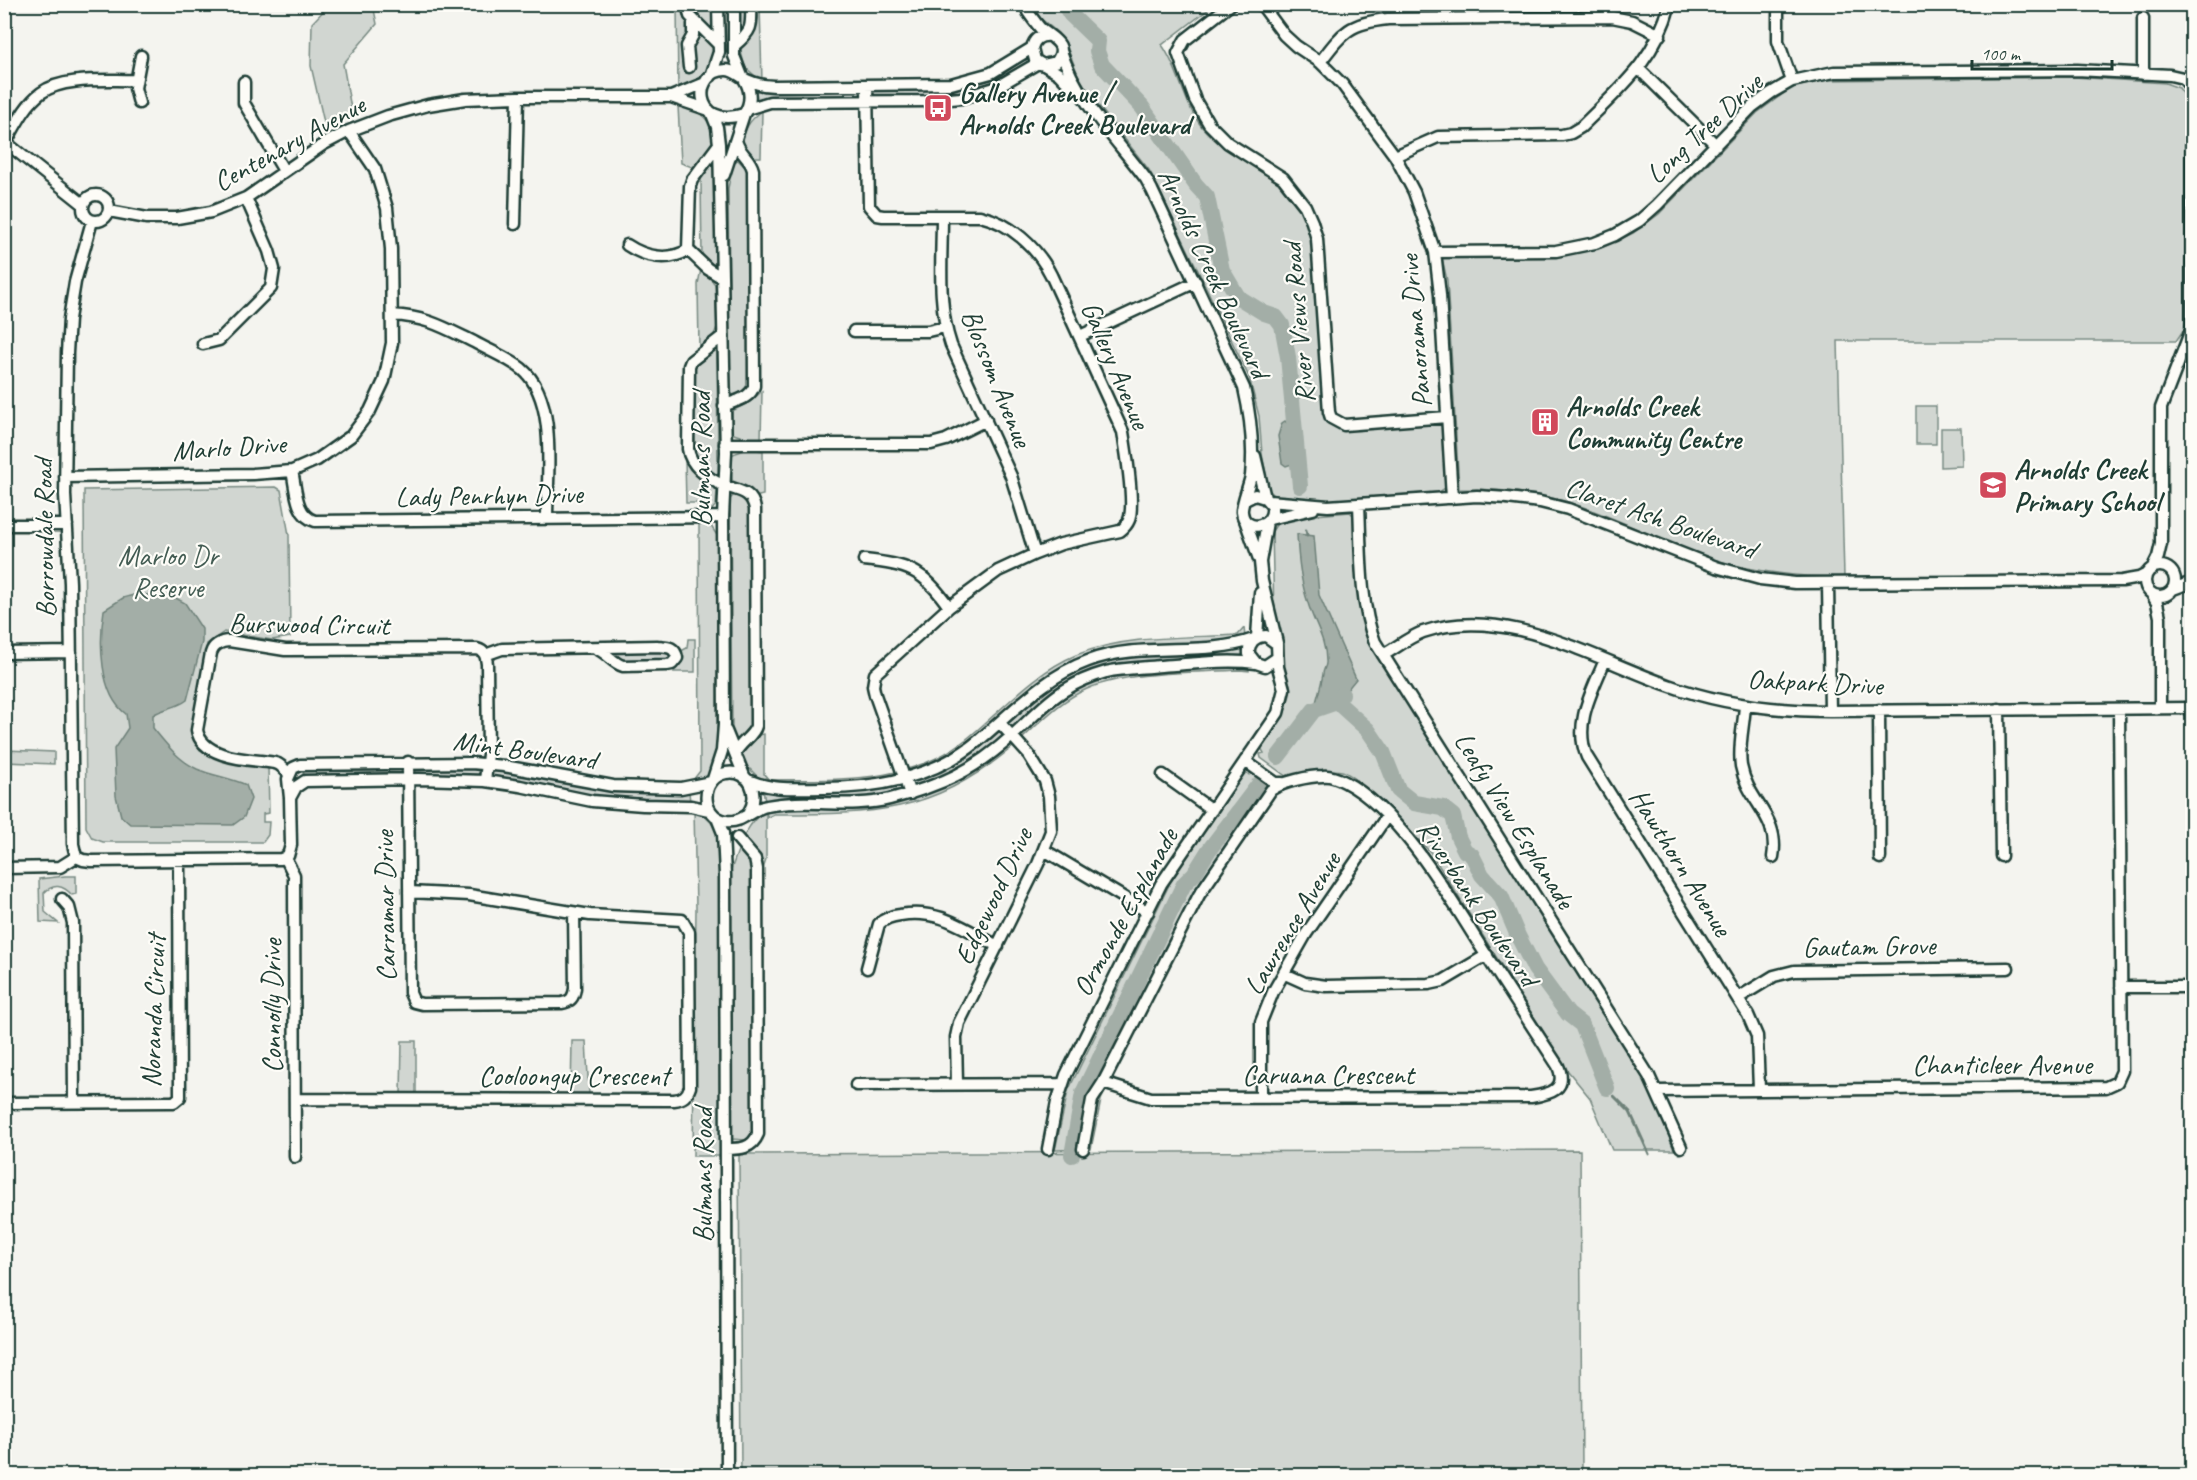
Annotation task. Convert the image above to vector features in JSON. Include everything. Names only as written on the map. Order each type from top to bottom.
[{"type":"street","points":[[687,4],[693,20],[719,45]]},
{"type":"street","points":[[718,4],[717,58],[702,98],[710,111],[725,118],[770,102],[947,100],[976,95],[1041,64],[1056,62],[1061,51],[1059,41],[1041,28],[1028,8]]},
{"type":"street","points":[[734,4],[735,63],[750,94],[746,112]]},
{"type":"street","points":[[734,46],[750,31],[752,26],[751,4]]},
{"type":"street","name":"River Views Road","points":[[1231,4],[1185,40],[1178,53],[1198,106],[1209,124],[1228,142],[1283,178],[1297,193],[1312,222],[1317,239],[1331,418],[1344,425],[1447,417]]},
{"type":"street","name":"Panorama Drive","points":[[1261,4],[1284,35],[1320,62],[1360,106],[1395,156],[1414,192],[1435,252],[1440,295],[1452,498]]},
{"type":"street","points":[[1395,156],[1438,137],[1571,133],[1581,127],[1639,69],[1660,35],[1670,4]]},
{"type":"street","points":[[1778,4],[1778,41],[1792,81]]},
{"type":"street","points":[[1028,8],[1032,55],[1041,64]]},
{"type":"street","points":[[1320,62],[1350,27],[1378,20],[1612,17],[1632,21],[1660,35]]},
{"type":"street","points":[[2143,18],[2143,74]]},
{"type":"street","points":[[689,67],[687,46],[693,35],[693,20]]},
{"type":"street","points":[[693,35],[707,33]]},
{"type":"street","points":[[708,80],[726,70],[774,87],[936,86],[972,80],[1002,67],[1032,46],[1041,36],[1050,36]]},
{"type":"street","name":"Arnolds Creek Boulevard","points":[[1061,51],[1068,70],[1088,104],[1146,179],[1245,388],[1250,410],[1253,444],[1267,499]]},
{"type":"street","points":[[139,103],[135,88],[141,56]]},
{"type":"street","name":"Arnolds Creek Boulevard","points":[[1041,64],[1059,75],[1088,104]]},
{"type":"street","points":[[1639,69],[1716,145]]},
{"type":"street","name":"Long Tree Drive","points":[[1435,252],[1556,250],[1595,243],[1639,221],[1752,107],[1792,81],[1834,72],[2077,70],[2183,78],[2191,84]]},
{"type":"street","points":[[83,204],[5,141],[28,105],[41,92],[60,83],[136,80]]},
{"type":"street","name":"Centenary Avenue","points":[[671,97],[708,80]]},
{"type":"street","points":[[244,82],[244,103],[284,171]]},
{"type":"street","points":[[2160,617],[2163,606],[2176,582],[2161,544],[2160,408],[2192,330],[2191,84]]},
{"type":"street","points":[[866,102],[867,86]]},
{"type":"street","points":[[515,224],[518,97]]},
{"type":"street","name":"Centenary Avenue","points":[[109,211],[147,218],[177,218],[211,212],[246,198],[324,144],[349,131],[388,116],[428,105],[465,99],[518,97],[671,97],[710,111]]},
{"type":"street","name":"Gallery Avenue","points":[[866,102],[867,199],[871,210],[883,216],[980,216],[993,219],[1007,226],[1045,263],[1123,432],[1131,511],[1126,526],[1112,534],[1086,537],[1035,554],[998,571],[949,607],[879,669],[873,681],[875,695],[905,778]]},
{"type":"street","name":"Bulmans Road","points":[[710,111],[720,144],[725,444],[724,725],[722,751],[712,781]]},
{"type":"street","name":"Bulmans Road","points":[[720,193],[726,163],[746,112]]},
{"type":"street","name":"Marlo Drive","points":[[65,477],[253,474],[292,471],[317,460],[342,443],[370,411],[384,381],[392,343],[391,249],[387,208],[375,169],[349,131]]},
{"type":"street","points":[[724,405],[745,398],[753,391],[754,386],[753,170],[748,159],[736,144],[736,139]]},
{"type":"street","points":[[720,144],[692,180],[690,186],[688,250],[708,269],[721,277]]},
{"type":"street","points":[[101,196],[108,202],[109,211],[104,219],[92,221],[84,215],[83,204],[88,197],[101,196]]},
{"type":"street","points":[[203,344],[219,340],[271,288],[274,269],[269,251],[246,198]]},
{"type":"street","name":"Blossom Avenue","points":[[942,216],[941,295],[945,327],[1011,476],[1035,554]]},
{"type":"street","name":"Borrowdale Road","points":[[76,857],[73,844],[65,477],[69,319],[75,282],[92,221]]},
{"type":"street","points":[[627,245],[650,256],[678,256],[688,250]]},
{"type":"street","points":[[1080,336],[1196,282]]},
{"type":"street","points":[[392,315],[417,317],[433,322],[509,361],[531,378],[544,406],[547,425],[547,518]]},
{"type":"street","points":[[854,331],[928,331],[945,327]]},
{"type":"street","points":[[723,336],[691,361],[689,366],[688,448],[691,459],[710,478],[742,491],[754,502],[756,726],[755,732],[740,744],[735,753]]},
{"type":"street","points":[[725,444],[925,444],[946,440],[986,420]]},
{"type":"street","name":"Arnolds Creek Boulevard","points":[[1245,500],[1250,478],[1253,444]]},
{"type":"street","name":"Lady Penrhyn Drive","points":[[292,471],[302,513],[315,521],[723,517]]},
{"type":"street","points":[[1260,562],[1272,511],[1267,499],[1255,495],[1245,500],[1242,510],[1260,562],[1262,581],[1279,648],[1277,658],[1270,664],[1219,661],[1107,672],[1064,691],[976,764],[953,778],[910,794],[861,804],[778,804],[758,808],[732,822],[713,814],[706,796],[712,781],[729,773],[773,789],[849,788],[872,786],[905,778],[938,767],[958,755],[976,743],[1048,681],[1090,660],[1124,652],[1233,645],[1256,638],[1270,637],[1277,644]]},
{"type":"street","name":"Claret Ash Boulevard","points":[[1267,499],[1328,506],[1452,498],[1507,498],[1540,502],[1568,509],[1716,567],[1760,579],[1795,584],[2122,581],[2139,578],[2150,571]]},
{"type":"street","name":"Leafy View Esplanade","points":[[1359,504],[1367,619],[1375,642],[1649,1076],[1681,1147]]},
{"type":"street","name":"Claret Ash Boulevard","points":[[1268,521],[1328,506]]},
{"type":"street","points":[[1245,520],[1254,526],[1268,521]]},
{"type":"street","points":[[4,525],[67,525]]},
{"type":"street","points":[[2160,708],[2160,617],[2157,603],[2145,584],[2161,544]]},
{"type":"street","points":[[864,560],[891,563],[916,572],[928,580],[949,607]]},
{"type":"street","points":[[2150,571],[2159,566],[2193,582]]},
{"type":"street","points":[[1262,581],[1256,638],[1249,650],[1250,657],[1282,680]]},
{"type":"street","name":"Claret Ash Boulevard","points":[[2122,581],[2137,584],[2150,592]]},
{"type":"street","points":[[2150,592],[2163,596],[2193,582]]},
{"type":"street","points":[[1828,584],[1830,711]]},
{"type":"street","name":"Oakpark Drive","points":[[1383,655],[1419,634],[1433,629],[1476,624],[1530,631],[1686,691],[1745,705],[1775,709],[1830,711],[2193,708]]},
{"type":"street","name":"Burswood Circuit","points":[[289,774],[278,764],[245,760],[213,750],[203,744],[199,738],[197,730],[211,654],[214,647],[220,643],[228,641],[285,650],[477,649],[485,655]]},
{"type":"street","points":[[485,781],[488,764],[485,655],[502,649],[666,646],[674,650],[676,658],[672,664],[667,665],[623,666],[618,665],[603,650],[595,648]]},
{"type":"street","points":[[4,653],[70,652]]},
{"type":"street","name":"Ormonde Esplanade","points":[[1048,1149],[1062,1084],[1148,912],[1170,871],[1278,713],[1283,696],[1277,658]]},
{"type":"street","name":"Hawthorn Avenue","points":[[1605,660],[1581,725],[1582,746],[1748,1015],[1757,1036],[1759,1089]]},
{"type":"street","points":[[1745,705],[1741,766],[1750,791],[1773,828],[1775,847],[1773,857]]},
{"type":"street","points":[[1999,709],[2001,856]]},
{"type":"street","name":"Chanticleer Avenue","points":[[1656,1090],[2111,1086],[2117,1082],[2122,1071],[2120,709]]},
{"type":"street","points":[[1879,710],[1880,858]]},
{"type":"street","name":"Edgewood Drive","points":[[957,1084],[956,1037],[959,1023],[1044,850],[1051,831],[1049,796],[1038,766],[1000,723]]},
{"type":"street","name":"Bulmans Road","points":[[724,725],[747,779]]},
{"type":"street","points":[[1245,761],[1276,783],[1282,783]]},
{"type":"street","name":"Mint Boulevard","points":[[289,774],[295,767],[308,764],[408,762],[488,764],[613,786],[681,788],[712,781]]},
{"type":"street","name":"Carramar Drive","points":[[408,762],[411,998],[418,1004],[562,1003],[570,1001],[575,988],[574,913]]},
{"type":"street","points":[[4,868],[60,867],[76,857],[91,861],[276,860],[285,857],[291,845],[289,774]]},
{"type":"street","points":[[1163,775],[1212,810]]},
{"type":"street","name":"Riverbank Boulevard","points":[[1282,783],[1325,775],[1360,791],[1387,816],[1428,863],[1558,1066],[1561,1081],[1554,1090]]},
{"type":"street","points":[[905,778],[910,794]]},
{"type":"street","points":[[747,779],[752,786],[755,800],[748,814]]},
{"type":"street","name":"Mint Boulevard","points":[[290,798],[296,786],[306,781],[485,781],[592,801],[691,806],[713,814]]},
{"type":"street","points":[[1083,1149],[1092,1100],[1103,1083],[1199,895],[1271,790],[1282,783]]},
{"type":"street","name":"Bulmans Road","points":[[713,814],[723,833],[725,875],[727,1476]]},
{"type":"street","name":"Bulmans Road","points":[[725,875],[737,838],[748,814]]},
{"type":"street","name":"Lawrence Avenue","points":[[1261,1098],[1261,1022],[1273,992],[1306,934],[1387,816]]},
{"type":"street","points":[[726,1149],[746,1147],[752,1144],[758,1134],[757,869],[755,859],[737,838]]},
{"type":"street","points":[[1044,850],[1148,912]]},
{"type":"street","name":"Connolly Drive","points":[[285,857],[294,875],[295,1157]]},
{"type":"street","name":"Noranda Circuit","points":[[4,1103],[169,1102],[180,1097],[179,861]]},
{"type":"street","name":"Cooloongup Crescent","points":[[295,1099],[674,1100],[686,1096],[690,1087],[689,932],[685,923],[670,918],[608,917],[574,913],[478,896],[409,892]]},
{"type":"street","points":[[63,899],[69,907],[73,923],[74,1103]]},
{"type":"street","points":[[867,968],[879,924],[889,917],[909,913],[932,914],[998,946]]},
{"type":"street","points":[[1284,975],[1305,983],[1326,986],[1429,984],[1443,981],[1487,955]]},
{"type":"street","name":"Gautam Grove","points":[[1738,998],[1774,976],[1794,971],[2008,968]]},
{"type":"street","points":[[2121,987],[2193,987]]},
{"type":"street","name":"Caruana Crescent","points":[[1103,1083],[1151,1098],[1531,1097],[1554,1090]]},
{"type":"street","points":[[856,1085],[1062,1084]]},
{"type":"green space","points":[[330,4],[373,5],[377,24],[343,64],[352,114],[325,127],[311,66],[312,23]]},
{"type":"green space","points":[[677,5],[716,5],[716,46],[710,72],[698,93],[678,91]]},
{"type":"green space","points":[[740,5],[760,5],[762,82],[745,67],[741,52]]},
{"type":"green space","points":[[1034,5],[1214,5],[1162,45],[1173,65],[1190,108],[1202,127],[1224,147],[1263,170],[1286,188],[1303,215],[1312,243],[1325,418],[1331,425],[1342,429],[1443,421],[1447,487],[1439,492],[1327,500],[1275,496],[1269,490],[1262,454],[1259,416],[1249,377],[1156,183],[1149,170],[1094,100],[1079,77],[1065,42],[1039,17]]},
{"type":"green space","points":[[1022,51],[1030,65],[987,85],[949,97],[752,104],[752,87],[761,91],[919,90],[954,87]]},
{"type":"green space","points":[[2074,77],[2165,83],[2179,88],[2185,96],[2186,326],[2176,341],[1838,341],[1844,577],[1794,575],[1745,568],[1679,547],[1594,511],[1563,501],[1519,492],[1459,489],[1447,280],[1442,258],[1556,257],[1601,248],[1633,233],[1659,214],[1757,113],[1791,88],[1826,80]]},
{"type":"green space","points":[[678,106],[700,114],[716,133],[715,267],[702,258],[701,180],[695,168],[681,163]]},
{"type":"green space","points":[[762,111],[761,157],[755,157],[743,144],[743,139],[748,125]]},
{"type":"green space","points":[[737,159],[749,174],[751,385],[742,395],[735,396],[730,392],[728,188],[733,165]]},
{"type":"green space","points":[[701,269],[715,284],[717,327],[713,337],[699,349],[698,284]]},
{"type":"green space","points":[[717,347],[718,477],[695,457],[694,367]]},
{"type":"green space","points":[[762,391],[761,440],[732,433],[732,411],[750,402]]},
{"type":"green space","points":[[1916,406],[1936,406],[1936,444],[1916,444]]},
{"type":"green space","points":[[1941,428],[1961,428],[1962,466],[1941,467]]},
{"type":"green space","points":[[748,449],[763,451],[763,495],[755,497],[732,480],[730,459],[733,454]]},
{"type":"green space","points":[[685,459],[695,472],[717,490],[716,505],[710,512],[699,513],[698,503],[686,503]]},
{"type":"green space","name":"Marloo Dr Reserve","points":[[276,487],[281,490],[289,535],[290,637],[272,640],[224,632],[207,644],[191,733],[200,750],[221,758],[268,767],[269,813],[263,814],[263,822],[269,822],[268,835],[263,842],[103,842],[92,838],[86,827],[84,490]]},
{"type":"green space","points":[[736,493],[745,497],[751,504],[753,725],[737,743],[732,731],[730,499]]},
{"type":"green space","points":[[1350,512],[1357,519],[1364,619],[1648,1082],[1674,1150],[1612,1150],[1590,1098],[1568,1071],[1431,853],[1374,795],[1342,771],[1329,770],[1287,777],[1261,758],[1260,754],[1264,753],[1261,748],[1284,714],[1290,695],[1290,685],[1284,668],[1284,643],[1278,633],[1274,615],[1272,531],[1281,518]]},
{"type":"green space","points":[[699,523],[711,526],[718,537],[717,746],[715,767],[704,779],[693,780],[700,771]]},
{"type":"green space","points":[[1244,628],[1249,671],[1142,676],[1104,683],[1087,689],[1065,701],[1009,750],[980,771],[925,799],[870,811],[774,814],[768,817],[766,814],[766,859],[752,903],[753,1128],[746,1140],[731,1139],[730,873],[747,830],[766,810],[762,781],[746,765],[742,753],[743,748],[757,735],[764,734],[764,774],[769,780],[848,779],[899,771],[923,764],[947,753],[969,737],[1033,681],[1076,655],[1135,641],[1238,635]]},
{"type":"green space","points":[[688,639],[695,639],[695,672],[674,672],[679,652],[687,648]]},
{"type":"green space","points":[[665,649],[670,654],[666,661],[619,662],[613,654],[615,652]]},
{"type":"green space","points":[[5,750],[54,752],[54,764],[5,762]]},
{"type":"green space","points":[[307,768],[472,768],[524,774],[616,790],[689,792],[690,802],[611,800],[532,785],[306,776],[303,773]]},
{"type":"green space","points":[[1253,770],[1275,785],[1199,901],[1101,1100],[1091,1149],[1055,1150],[1068,1091],[1170,883],[1241,777],[1246,772],[1249,775]]},
{"type":"green space","points":[[694,809],[711,822],[719,841],[720,1156],[693,1156],[696,908]]},
{"type":"green space","points":[[76,876],[76,894],[72,895],[58,886],[47,890],[44,893],[45,912],[58,923],[40,922],[39,879]]},
{"type":"green space","points":[[402,1041],[416,1041],[416,1095],[401,1095]]},
{"type":"green space","points":[[572,1041],[586,1041],[589,1094],[571,1094]]},
{"type":"green space","points":[[1580,1150],[1582,1475],[741,1475],[739,1154]]},
{"type":"shaded area","points":[[1285,421],[1288,424],[1289,422],[1294,423],[1299,443],[1295,463],[1286,466],[1282,463],[1278,436],[1282,423]]},
{"type":"shaded area","points":[[1297,534],[1314,536],[1319,595],[1356,679],[1337,702],[1314,710],[1326,664],[1325,653],[1303,586]]},
{"type":"shaded area","points":[[137,594],[174,597],[185,603],[202,629],[202,642],[187,700],[153,715],[153,728],[173,751],[190,765],[246,785],[251,799],[244,817],[233,825],[130,824],[121,816],[116,796],[114,749],[128,728],[126,714],[110,694],[106,680],[103,666],[102,623],[104,610],[123,598]]},
{"type":"waterway","points":[[1064,4],[1070,14],[1098,41],[1097,51],[1102,65],[1142,107],[1196,185],[1207,197],[1222,270],[1238,297],[1264,313],[1276,317],[1282,325],[1288,357],[1300,486]]},
{"type":"waterway","points":[[1306,530],[1307,535]]},
{"type":"waterway","points":[[1342,694],[1337,702],[1368,730],[1383,752],[1398,790],[1414,803],[1443,808],[1453,816],[1458,837],[1465,851],[1472,855],[1482,875],[1501,896],[1535,969],[1568,1014],[1582,1025],[1607,1088]]},
{"type":"waterway","points":[[1278,757],[1314,710],[1337,702]]},
{"type":"waterway","points":[[1072,1155],[1083,1093],[1184,884],[1194,874],[1209,850],[1259,784]]},
{"type":"waterway","points":[[1614,1096],[1630,1112],[1649,1154]]},
{"type":"place","name":"Gallery Avenue / Arnolds Creek Boulevard","points":[[938,108]]},
{"type":"place","name":"Arnolds Creek Community Centre","points":[[1545,422]]},
{"type":"place","name":"Arnolds Creek Primary School","points":[[1993,485]]}]
